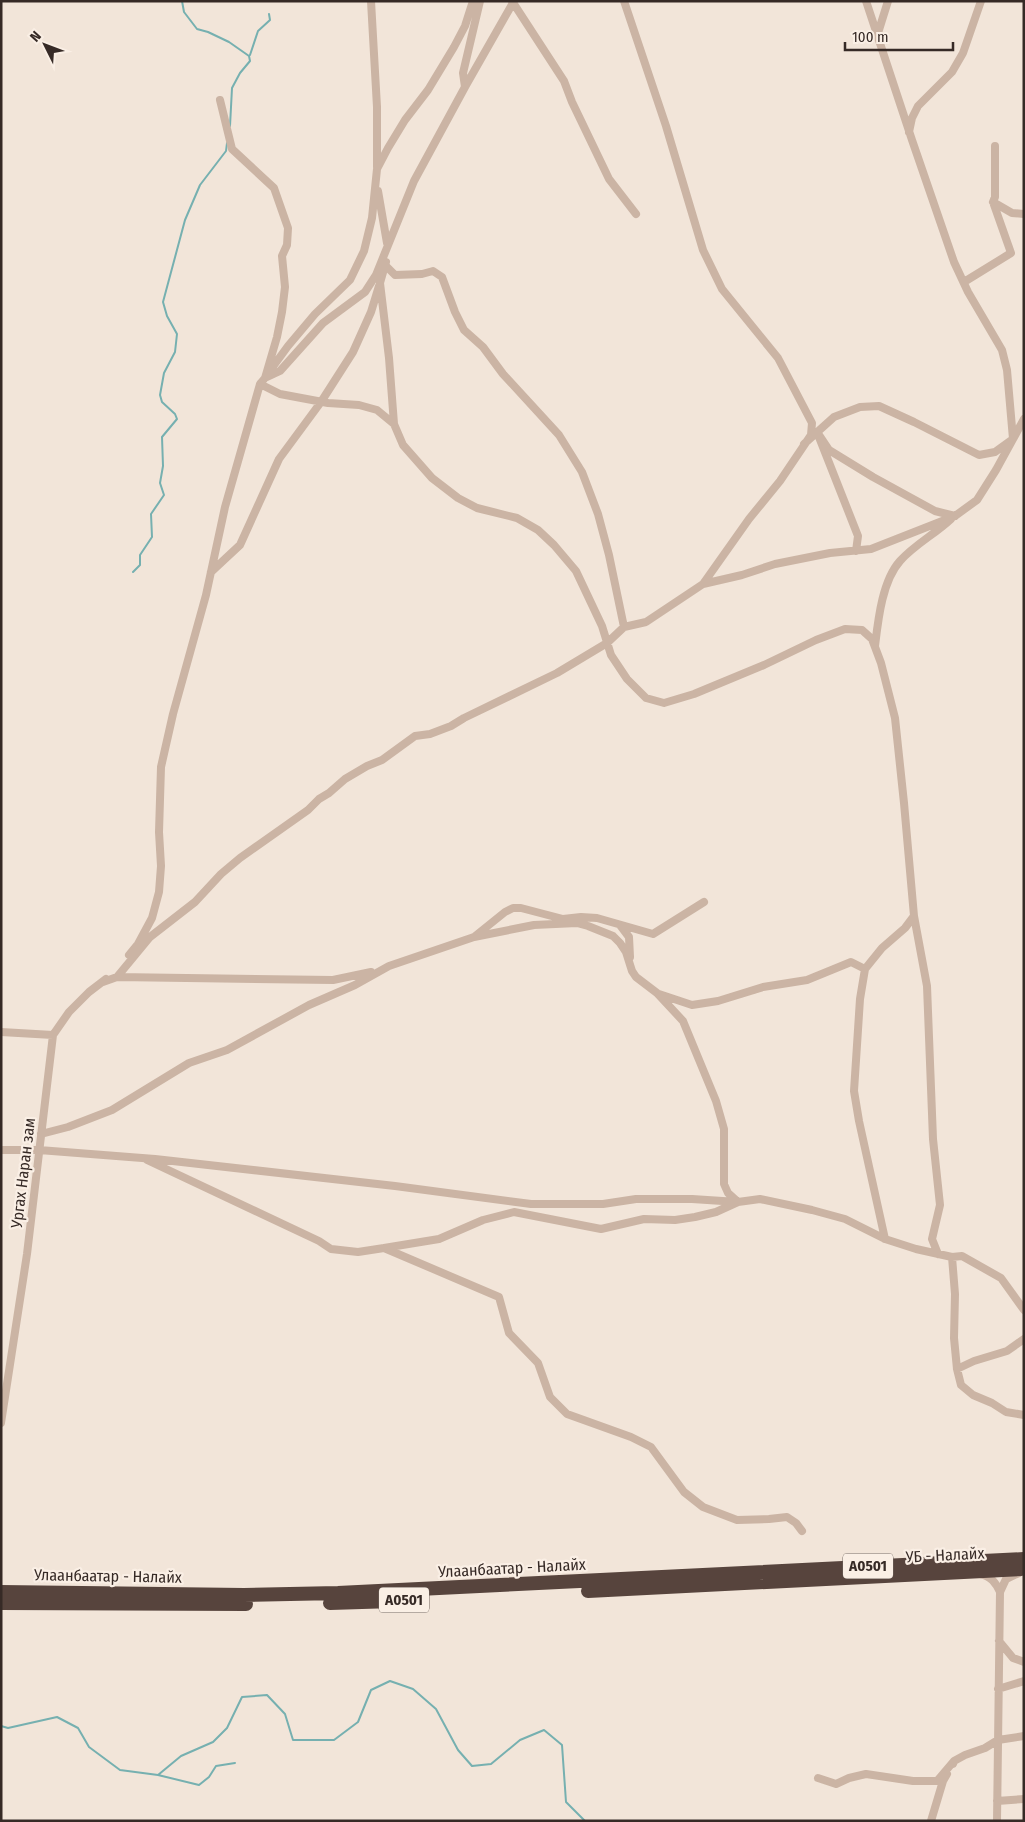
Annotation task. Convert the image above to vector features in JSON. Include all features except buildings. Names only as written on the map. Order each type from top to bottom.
[{"type":"highway","name":"Улаанбаатар - Налайх","points":[[1,1592],[244,1595],[338,1594],[1024,1560]]},
{"type":"highway","name":"УБ - Налайх","points":[[807,1580],[1024,1570]]},
{"type":"highway","name":"Улаанбаатар - Налайх","points":[[1,1603],[356,1603],[807,1580]]},
{"type":"street","points":[[211,572],[240,545],[279,459],[321,402],[353,352],[370,312],[385,266],[387,237],[378,196],[378,117],[371,1]]},
{"type":"street","points":[[262,381],[315,314],[350,280],[364,251],[372,218],[377,169],[405,120],[428,90],[454,47],[465,26],[473,1]]},
{"type":"street","points":[[465,87],[463,73],[480,1]]},
{"type":"street","points":[[624,1],[666,126],[703,250],[722,289],[778,358],[812,423],[811,435],[780,481],[749,519],[703,584]]},
{"type":"street","points":[[866,1],[954,262],[1002,350],[1007,370],[1013,439]]},
{"type":"street","points":[[877,35],[888,1]]},
{"type":"street","points":[[909,133],[912,118],[918,106],[952,72],[963,54],[982,1]]},
{"type":"street","points":[[262,381],[280,371],[322,324],[365,292],[376,275],[414,181],[513,2],[564,81],[609,179],[636,214]]},
{"type":"street","points":[[1,1032],[52,1035],[69,1012],[89,992],[120,967],[138,944],[152,918],[161,866],[159,832],[161,767],[173,714],[211,572],[225,507],[277,336],[285,287],[282,256],[287,245],[288,228],[274,188],[232,149],[220,100]]},
{"type":"street","points":[[964,282],[1011,253],[993,202],[995,146]]},
{"type":"street","points":[[993,202],[1012,213],[1024,214]]},
{"type":"street","points":[[385,266],[395,275],[422,274],[434,271],[442,277],[464,330],[483,347],[504,374],[559,435],[582,472],[598,514],[614,575],[624,628]]},
{"type":"street","points":[[380,283],[389,358],[394,424],[403,445],[432,478],[458,498],[477,508],[517,518],[538,530],[554,545],[576,571],[592,603],[611,655],[627,679],[646,698],[664,703],[694,694],[845,629],[862,630],[872,639],[881,663],[895,718],[914,916],[927,986],[933,1139],[940,1205],[932,1239],[938,1254]]},
{"type":"street","points":[[262,381],[280,394],[321,402],[359,405],[377,410],[394,424]]},
{"type":"street","points":[[804,444],[834,417],[860,407],[879,406],[978,456],[995,452],[1013,439]]},
{"type":"street","points":[[875,648],[882,603],[893,570],[900,560],[977,500],[1024,419]]},
{"type":"street","points":[[817,432],[829,450],[873,477],[935,512],[955,516]]},
{"type":"street","points":[[817,432],[858,536],[856,550]]},
{"type":"street","points":[[116,977],[150,938],[195,902],[221,874],[263,841],[308,810],[345,779],[367,766],[382,760],[415,736],[430,734],[451,726],[557,673],[608,643],[624,628],[646,622],[703,584],[775,564],[830,553],[870,549],[955,516]]},
{"type":"street","points":[[474,937],[505,912],[513,908],[521,908],[563,920],[580,917],[596,918],[653,934],[704,902]]},
{"type":"street","points":[[885,1239],[858,1121],[854,1091],[860,999],[865,969],[882,948],[905,928],[914,916]]},
{"type":"street","points":[[577,923],[613,936],[620,943],[630,962]]},
{"type":"street","points":[[41,1134],[68,1127],[112,1110],[189,1063],[227,1050],[309,1005],[355,985],[389,966],[474,937],[534,925],[620,924]]},
{"type":"street","points":[[620,924],[629,937],[632,971],[636,977],[657,993],[683,1022],[716,1101],[724,1130],[724,1184],[728,1193],[738,1202]]},
{"type":"street","points":[[657,993],[692,1005],[718,1001],[763,987],[807,980],[851,962],[865,969]]},
{"type":"street","points":[[103,982],[116,977],[239,977],[333,980],[377,971]]},
{"type":"street","name":"Ургах Наран зам","points":[[1,1423],[27,1254],[52,1035]]},
{"type":"street","points":[[1,1150],[39,1150],[155,1159],[394,1186],[531,1204],[603,1204],[636,1200],[692,1199],[738,1202],[760,1198],[845,1219],[885,1239],[916,1249],[952,1257],[962,1256],[1001,1278],[1024,1310]]},
{"type":"street","points":[[144,1159],[320,1241],[331,1249],[358,1252],[439,1239],[483,1220],[514,1212],[601,1229],[644,1219],[661,1220],[695,1217],[716,1212],[738,1202]]},
{"type":"street","points":[[384,1248],[499,1297],[509,1334],[538,1363],[550,1397],[567,1414],[651,1446],[684,1492],[703,1507],[737,1520],[769,1519],[787,1516],[802,1531]]},
{"type":"street","points":[[952,1257],[955,1294],[954,1338],[957,1369],[961,1385],[973,1395],[992,1403],[1006,1412],[1024,1415]]},
{"type":"street","points":[[957,1369],[974,1361],[1007,1351],[1024,1339]]},
{"type":"street","points":[[997,1821],[1000,1592],[1006,1579],[1024,1570]]},
{"type":"street","points":[[969,1572],[989,1577],[1000,1592]]},
{"type":"street","points":[[999,1642],[1014,1658],[1024,1662]]},
{"type":"street","points":[[998,1689],[1024,1681]]},
{"type":"street","points":[[818,1778],[836,1784],[849,1778],[866,1774],[937,1781],[954,1761],[964,1755],[985,1748],[998,1740],[1024,1736]]},
{"type":"street","points":[[931,1821],[943,1781],[954,1761]]},
{"type":"street","points":[[997,1800],[1024,1799]]},
{"type":"waterway","points":[[182,1],[184,12],[197,29],[229,42],[249,56],[250,61],[240,73],[232,88],[230,126]]},
{"type":"waterway","points":[[250,55],[258,31],[270,20],[269,14]]},
{"type":"waterway","points":[[133,572],[140,565],[140,555],[152,537],[151,514],[164,495],[160,483],[163,466],[162,437],[177,419],[175,414],[162,402],[160,395],[164,373],[175,352],[177,334],[167,316],[163,302],[185,220],[200,185],[226,151],[227,143]]},
{"type":"waterway","points":[[1,1726],[8,1728],[57,1717],[78,1728],[89,1747],[120,1770],[158,1775],[181,1756],[213,1742],[227,1728],[242,1697],[267,1695],[285,1714],[293,1740],[334,1740],[358,1722],[371,1690],[390,1681],[413,1689],[436,1709],[458,1750],[472,1766],[491,1764],[520,1740],[544,1730],[562,1745],[566,1802],[585,1821]]},
{"type":"waterway","points":[[158,1775],[199,1785],[209,1777],[216,1766],[235,1763]]}]
